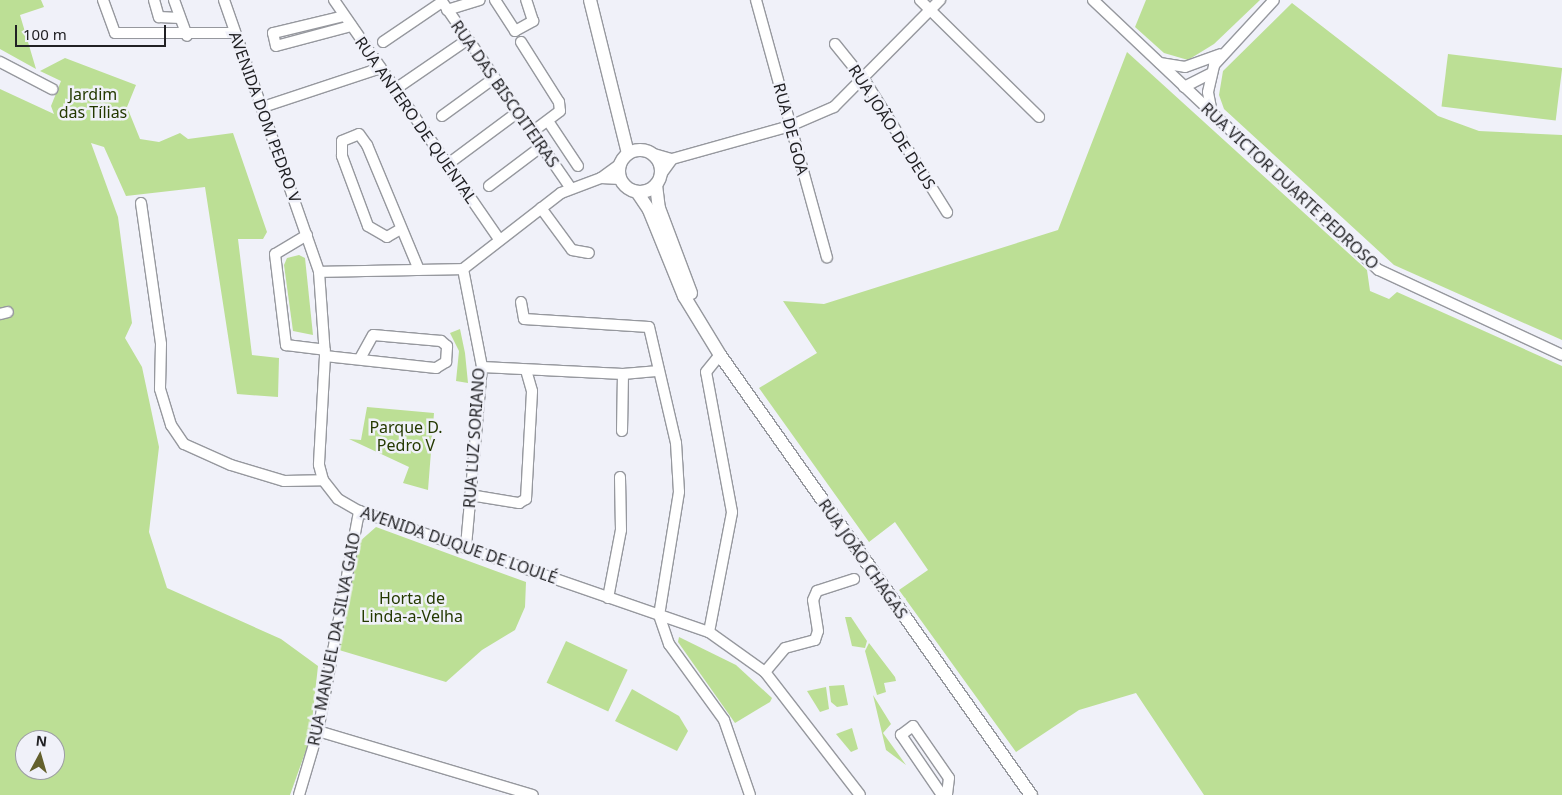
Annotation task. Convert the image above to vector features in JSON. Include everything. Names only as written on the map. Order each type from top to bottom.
[{"type":"street","points":[[103,0],[115,33],[187,36],[235,33]]},
{"type":"street","points":[[154,0],[159,17],[180,18]]},
{"type":"street","points":[[174,0],[187,36]]},
{"type":"street","name":"AVENIDA DOM PEDRO V","points":[[224,0],[263,107],[319,272],[325,353],[319,465],[323,480]]},
{"type":"street","name":"RUA ANTERO DE QUENTAL","points":[[334,0],[397,88],[499,239]]},
{"type":"street","points":[[383,42],[443,4],[480,0]]},
{"type":"street","points":[[495,0],[515,31],[533,21],[526,0]]},
{"type":"street","points":[[590,0],[614,84],[628,153]]},
{"type":"street","points":[[920,0],[1039,117]]},
{"type":"street","points":[[601,178],[619,165],[628,153],[641,149],[672,159],[790,126],[834,107],[865,81],[940,0]]},
{"type":"street","name":"RUA VICTOR DUARTE PEDROSO","points":[[1093,0],[1212,114],[1387,276],[1562,355]]},
{"type":"street","points":[[1212,114],[1208,92],[1210,74],[1221,54],[1274,0]]},
{"type":"street","name":"RUA DE GOA","points":[[760,2],[790,126],[827,257]]},
{"type":"street","name":"RUA DAS BISCOITEIRAS","points":[[443,4],[493,79],[570,187]]},
{"type":"street","points":[[344,16],[273,33],[276,46],[351,26]]},
{"type":"street","points":[[397,88],[467,40]]},
{"type":"street","points":[[520,42],[559,102],[560,111],[532,132]]},
{"type":"street","name":"RUA JOÃO DE DEUS","points":[[835,44],[865,81],[947,212]]},
{"type":"street","points":[[1159,63],[1185,67],[1198,64],[1221,54]]},
{"type":"street","points":[[0,62],[52,90]]},
{"type":"street","points":[[1184,87],[1198,64]]},
{"type":"street","points":[[263,107],[381,68]]},
{"type":"street","points":[[1184,87],[1210,74]]},
{"type":"street","points":[[442,116],[493,79]]},
{"type":"street","points":[[614,84],[641,149]]},
{"type":"street","points":[[448,164],[518,112]]},
{"type":"street","points":[[548,121],[578,166]]},
{"type":"street","points":[[399,230],[387,237],[368,226],[342,156],[342,141],[359,134],[367,145],[399,230],[419,270]]},
{"type":"street","points":[[488,186],[542,146]]},
{"type":"street","points":[[654,154],[662,173]]},
{"type":"street","points":[[319,272],[463,269],[499,239],[570,187],[601,178],[620,179],[637,192],[656,185],[672,159]]},
{"type":"street","points":[[619,165],[620,179]]},
{"type":"street","name":"RUA JOÃO CHAGAS","points":[[656,185],[659,208],[700,319]]},
{"type":"street","name":"RUA JOÃO CHAGAS","points":[[637,192],[650,210],[684,296],[700,319],[720,355],[1031,795]]},
{"type":"street","points":[[141,203],[161,344],[160,389],[171,425],[184,444],[231,465],[284,481],[323,480]]},
{"type":"street","points":[[541,208],[572,250],[589,253]]},
{"type":"street","points":[[307,235],[275,254],[286,345],[325,353],[360,358],[436,368],[446,362],[447,346],[441,341],[373,335],[360,358]]},
{"type":"street","name":"RUA LUZ SORIANO","points":[[463,269],[482,367],[466,548]]},
{"type":"street","points":[[521,302],[524,319],[649,327],[676,442],[679,492],[659,616],[669,644],[724,720],[750,795]]},
{"type":"street","points":[[709,632],[732,512],[706,372],[720,355]]},
{"type":"street","points":[[482,367],[623,374],[659,371]]},
{"type":"street","points":[[470,495],[519,502],[526,499],[532,391],[526,370]]},
{"type":"street","points":[[622,431],[623,374]]},
{"type":"street","points":[[608,598],[621,530],[620,477]]},
{"type":"street","name":"AVENIDA DUQUE DE LOULÉ","points":[[323,480],[338,499],[359,511],[709,632],[765,672],[860,795]]},
{"type":"street","name":"RUA MANUEL DA SILVA GAIO","points":[[299,795],[318,731],[359,511]]},
{"type":"street","points":[[765,672],[785,648],[815,640],[818,631],[813,600],[817,591],[854,579]]},
{"type":"street","points":[[942,795],[901,735],[913,726],[949,778],[947,795]]},
{"type":"street","points":[[318,731],[533,795]]},
{"type":"green space","points":[[0,0],[41,0],[44,7],[20,15],[36,69],[0,49]]},
{"type":"green space","points":[[1146,0],[1260,0],[1214,44],[1188,60],[1164,53],[1135,27]]},
{"type":"green space","points":[[1292,3],[1438,116],[1479,131],[1562,135],[1562,340],[1394,265],[1224,109],[1219,95],[1223,71]]},
{"type":"green space","points":[[1127,52],[1367,270],[1370,291],[1389,299],[1397,292],[1562,366],[1562,795],[1204,795],[1136,693],[1079,710],[1016,752],[899,590],[928,570],[895,522],[869,542],[759,388],[817,353],[783,301],[824,304],[1058,230]]},
{"type":"green space","points":[[1448,54],[1562,68],[1556,121],[1442,107]]},
{"type":"green space","name":"Jardim das Tílias","points":[[65,58],[136,85],[127,107],[140,139],[159,142],[180,133],[188,139],[233,133],[267,232],[263,239],[238,239],[252,355],[279,358],[278,397],[237,394],[205,187],[126,196],[104,147],[91,143],[118,217],[132,323],[125,338],[142,367],[159,447],[149,532],[167,588],[281,639],[318,666],[310,739],[290,795],[0,795],[0,89],[54,114],[51,106],[61,81],[40,71]]},
{"type":"green space","points":[[299,255],[305,258],[313,335],[293,331],[284,265],[287,258]]},
{"type":"green space","points":[[460,329],[468,383],[456,381],[459,351],[450,333]]},
{"type":"green space","name":"Parque D. Pedro V","points":[[367,407],[434,413],[428,490],[403,483],[409,467],[349,439],[361,440]]},
{"type":"green space","name":"Horta de Linda-a-Velha","points":[[376,527],[526,582],[525,607],[515,630],[482,650],[446,682],[339,650],[359,542]]},
{"type":"green space","points":[[845,617],[851,617],[867,641],[865,648],[852,646]]},
{"type":"green space","points":[[679,637],[736,665],[772,698],[770,702],[735,723],[678,642]]},
{"type":"green space","points":[[566,641],[628,670],[608,711],[547,683]]},
{"type":"green space","points":[[869,643],[895,677],[896,681],[884,683],[886,692],[877,695],[865,651]]},
{"type":"green space","points":[[844,685],[848,705],[837,707],[831,702],[829,686]]},
{"type":"green space","points":[[826,687],[829,709],[820,712],[807,691]]},
{"type":"green space","points":[[632,689],[679,716],[688,731],[677,751],[615,721]]},
{"type":"green space","points":[[873,695],[891,724],[883,733],[906,765],[886,750]]},
{"type":"green space","points":[[852,728],[858,749],[851,752],[836,734]]}]
